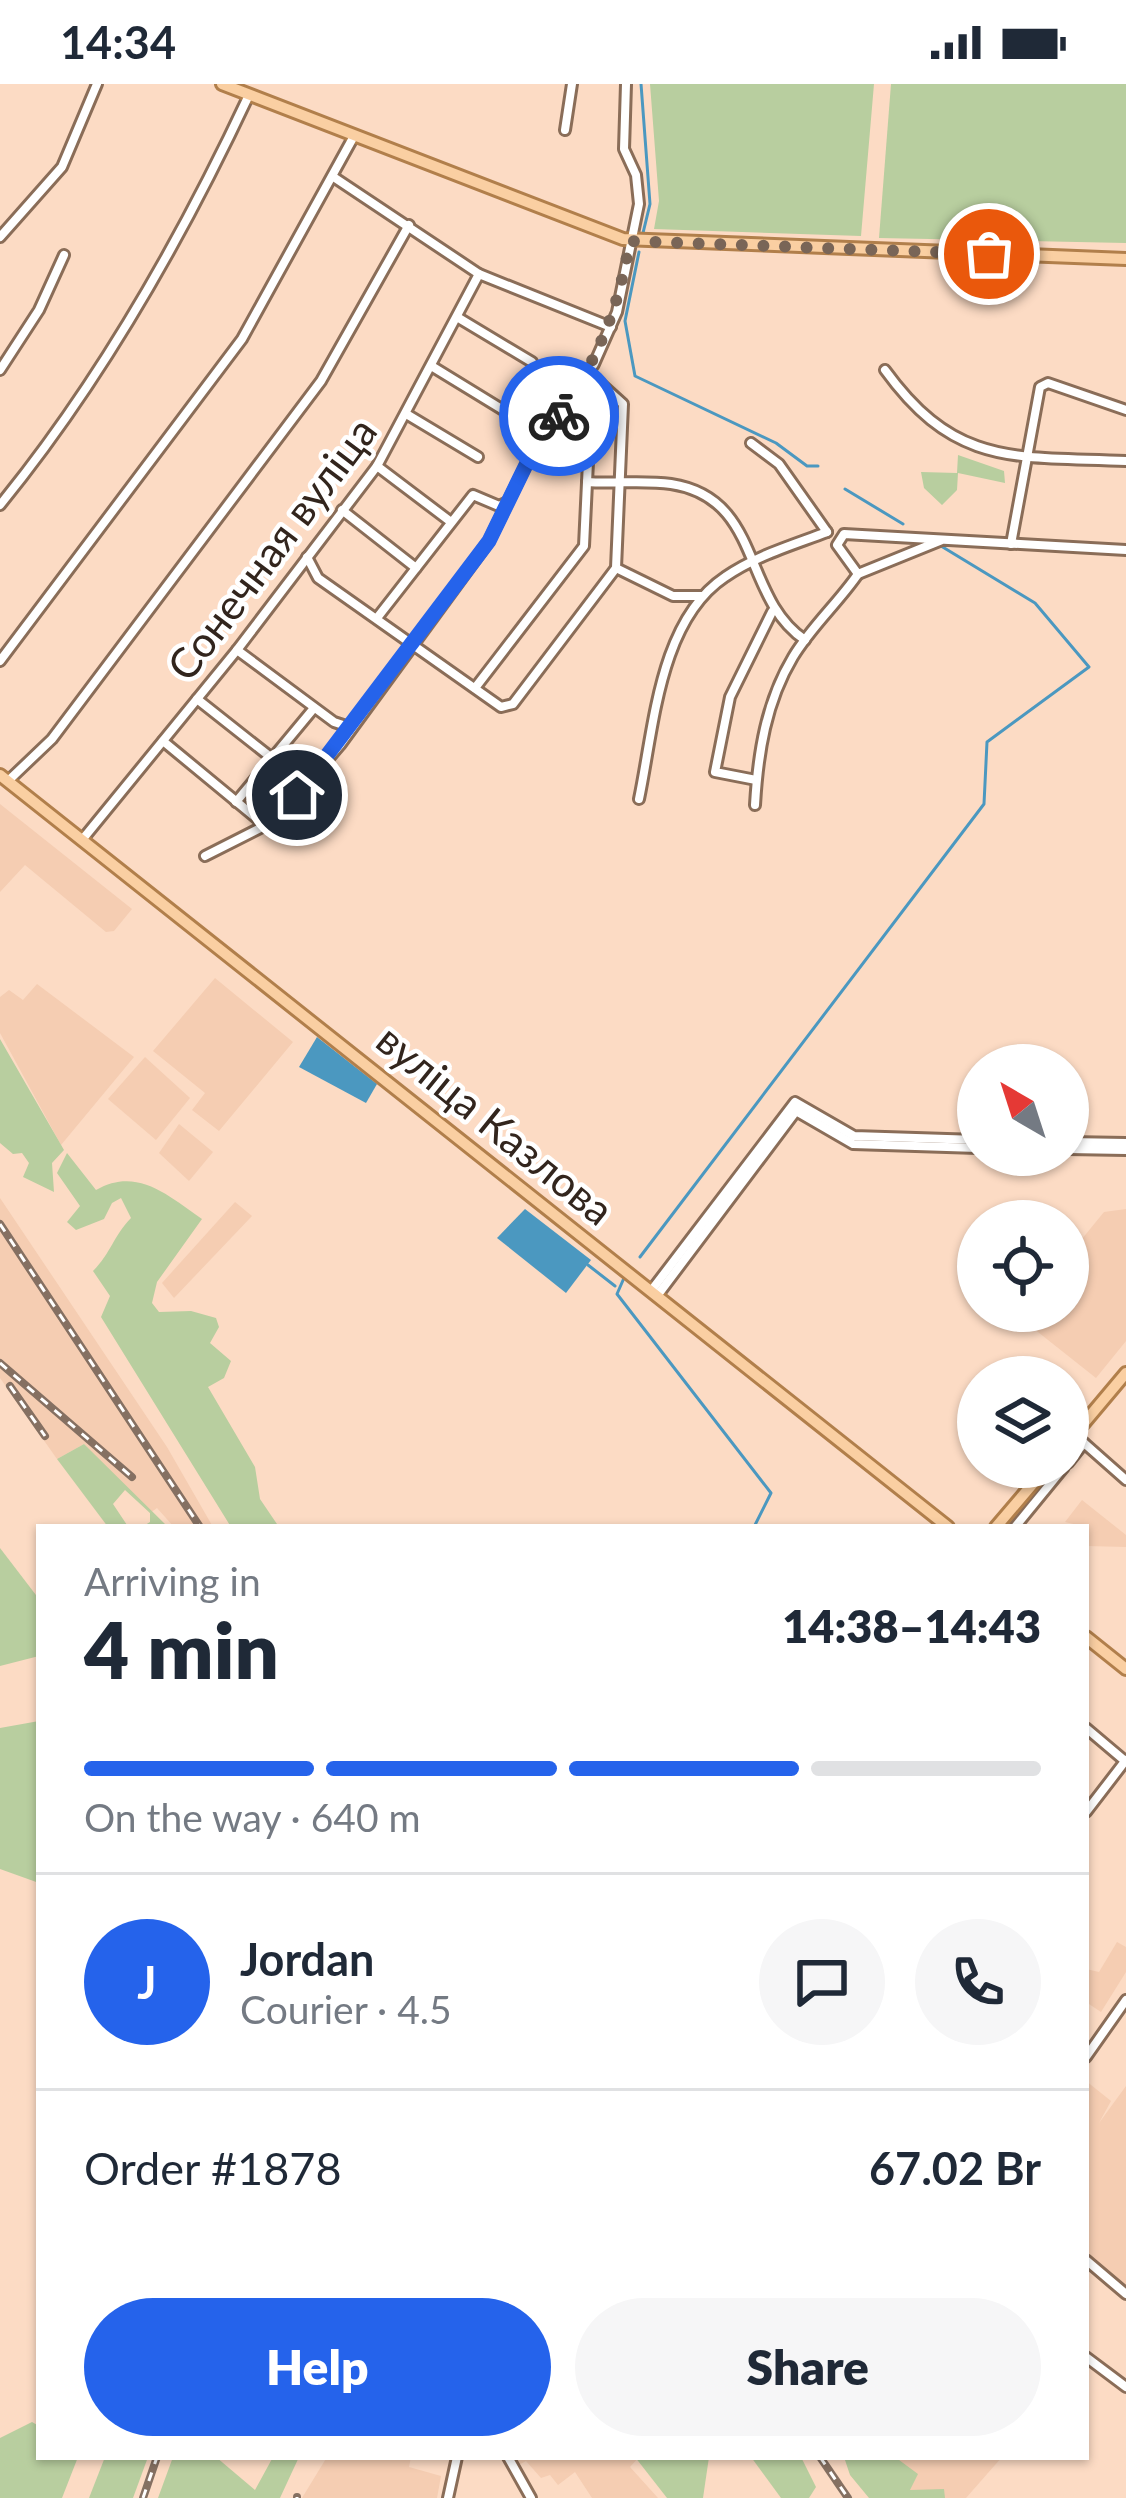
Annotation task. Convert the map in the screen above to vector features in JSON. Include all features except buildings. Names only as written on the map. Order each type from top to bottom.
[{"type":"main road","points":[[221,84],[630,241],[1126,259]]},
{"type":"main road","name":"вуліца Казлова","points":[[4,778],[943,1524]]},
{"type":"main road","points":[[1089,1423],[1126,1373]]},
{"type":"main road","points":[[999,1524],[1029,1488]]},
{"type":"main road","points":[[1089,1639],[1126,1669]]},
{"type":"street","points":[[0,237],[62,167],[98,84]]},
{"type":"street","points":[[565,130],[572,84]]},
{"type":"street","points":[[476,688],[584,545],[584,387],[610,327],[639,204],[636,175],[624,149],[626,84]]},
{"type":"street","points":[[0,505],[46,449],[130,321],[249,95]]},
{"type":"street","points":[[0,661],[242,339],[335,178],[354,136]]},
{"type":"street","points":[[335,178],[479,274],[610,327]]},
{"type":"street","points":[[4,778],[52,740],[297,415],[409,225]]},
{"type":"street","points":[[0,370],[39,310],[64,255]]},
{"type":"street","name":"Сонечная вуліца","points":[[82,840],[237,650],[377,466],[479,274]]},
{"type":"street","points":[[458,317],[532,362]]},
{"type":"street","points":[[206,856],[266,826],[350,728],[489,541],[526,465],[592,376],[594,364]]},
{"type":"street","points":[[433,367],[513,416]]},
{"type":"street","points":[[886,370],[910,404],[947,436],[988,454],[1126,461]]},
{"type":"street","points":[[307,557],[318,578],[501,707],[512,704],[616,568],[623,404],[592,376]]},
{"type":"street","points":[[1011,544],[1024,458],[1044,383],[1126,410]]},
{"type":"street","points":[[408,415],[478,457]]},
{"type":"street","points":[[751,443],[779,464],[827,532]]},
{"type":"street","points":[[377,466],[451,522]]},
{"type":"street","points":[[587,482],[672,484],[705,495],[733,521],[772,612],[805,640]]},
{"type":"street","points":[[377,617],[476,492],[499,506],[509,501]]},
{"type":"street","points":[[342,511],[416,568]]},
{"type":"street","points":[[639,799],[667,670],[693,613],[702,596],[754,561],[827,532],[1126,550]]},
{"type":"street","points":[[840,535],[839,550],[857,574]]},
{"type":"street","points":[[755,805],[772,705],[805,640],[857,574],[942,541]]},
{"type":"street","points":[[616,568],[673,596],[693,613]]},
{"type":"street","points":[[293,577],[318,578]]},
{"type":"street","points":[[673,596],[702,596]]},
{"type":"street","points":[[756,780],[715,772],[730,697],[772,612]]},
{"type":"street","points":[[237,650],[314,708],[350,728]]},
{"type":"street","points":[[197,700],[273,759]]},
{"type":"street","points":[[236,802],[314,708]]},
{"type":"street","points":[[163,741],[266,826]]},
{"type":"street","points":[[654,1294],[795,1102],[854,1136],[957,1143]]},
{"type":"street","points":[[1089,1145],[1126,1146]]},
{"type":"street","points":[[1089,1450],[1126,1480]]},
{"type":"street","points":[[1017,1524],[1047,1488]]},
{"type":"street","points":[[1089,1730],[1126,1761],[1089,1808]]},
{"type":"street","points":[[1089,2053],[1126,2000]]},
{"type":"street","points":[[1089,2263],[1126,2294]]},
{"type":"street","points":[[1089,2359],[1126,2387]]},
{"type":"street","points":[[448,2498],[457,2460]]},
{"type":"street","points":[[510,2460],[531,2498]]},
{"type":"shaded area","points":[[0,804],[132,909],[114,931],[106,932],[25,865],[0,892]]},
{"type":"shaded area","points":[[215,978],[293,1042],[219,1131],[192,1110],[205,1093],[153,1051]]},
{"type":"shaded area","points":[[37,984],[134,1057],[61,1145],[0,1033],[0,997],[9,990],[23,1000]]},
{"type":"shaded area","points":[[145,1057],[190,1098],[156,1140],[108,1099]]},
{"type":"shaded area","points":[[179,1124],[213,1152],[189,1181],[159,1153]]},
{"type":"shaded area","points":[[0,1198],[167,1447],[211,1524],[171,1524],[157,1508],[150,1513],[84,1444],[57,1459],[0,1378]]},
{"type":"shaded area","points":[[235,1202],[252,1216],[174,1298],[162,1283]]},
{"type":"shaded area","points":[[1126,1209],[1126,1341],[1096,1378],[1089,1372],[1089,1356],[1068,1356],[1038,1332],[1089,1332],[1089,1230],[1104,1212]]},
{"type":"shaded area","points":[[1082,1500],[1126,1535],[1126,1547],[1089,1546],[1089,1524],[1065,1522]]},
{"type":"shaded area","points":[[1117,1942],[1126,1947],[1126,1972],[1101,2012],[1089,2004],[1089,1970],[1099,1972]]},
{"type":"shaded area","points":[[1089,2083],[1111,2101],[1099,2123],[1126,2086],[1126,2286],[1089,2255]]},
{"type":"shaded area","points":[[325,2460],[410,2460],[409,2467],[441,2476],[437,2498],[302,2498]]},
{"type":"shaded area","points":[[514,2460],[636,2460],[630,2467],[658,2498],[592,2498],[575,2472],[558,2485],[550,2475],[541,2478],[526,2461],[517,2466]]},
{"type":"shaded area","points":[[893,2460],[999,2460],[966,2498],[918,2498],[888,2470]]},
{"type":"green space","points":[[650,84],[874,84],[861,236],[654,229],[659,201]]},
{"type":"green space","points":[[891,84],[1126,84],[1126,243],[879,238]]},
{"type":"green space","points":[[958,455],[1004,471],[1005,483],[958,473],[957,490],[942,505],[924,488],[921,472],[957,473]]},
{"type":"green space","points":[[0,1039],[64,1150],[52,1163],[54,1192],[23,1177],[29,1163],[22,1153],[13,1154],[0,1143]]},
{"type":"green space","points":[[67,1153],[96,1190],[111,1183],[139,1183],[165,1193],[202,1219],[157,1282],[152,1303],[159,1312],[191,1311],[216,1318],[219,1327],[210,1343],[231,1361],[224,1378],[208,1387],[255,1467],[260,1499],[277,1524],[229,1524],[101,1317],[110,1296],[93,1271],[131,1218],[121,1198],[112,1203],[104,1219],[76,1230],[67,1222],[80,1206],[57,1173]]},
{"type":"green space","points":[[84,1444],[165,1524],[147,1524],[150,1513],[125,1490],[113,1504],[126,1524],[106,1524],[57,1459]]},
{"type":"green space","points":[[0,1548],[36,1595],[36,1657],[0,1666]]},
{"type":"green space","points":[[36,1722],[36,1882],[0,1869],[0,1728]]},
{"type":"green space","points":[[32,2422],[36,2424],[36,2460],[77,2460],[62,2498],[0,2498],[0,2438]]},
{"type":"green space","points":[[104,2460],[147,2460],[133,2498],[89,2498]]},
{"type":"green space","points":[[172,2460],[220,2460],[255,2490],[271,2460],[298,2460],[280,2498],[158,2498]]},
{"type":"green space","points":[[637,2460],[709,2460],[703,2498],[667,2498]]},
{"type":"green space","points":[[753,2460],[802,2460],[816,2487],[809,2498],[781,2498]]},
{"type":"green space","points":[[845,2460],[899,2460],[918,2474],[910,2490],[944,2489],[945,2498],[869,2498],[850,2475]]},
{"type":"water","points":[[317,1037],[377,1084],[366,1103],[299,1067]]},
{"type":"water","points":[[525,1209],[591,1260],[566,1293],[497,1238]]},
{"type":"waterway","points":[[641,84],[650,204],[643,233]]},
{"type":"waterway","points":[[639,252],[625,321],[635,376],[776,443],[807,466],[818,466]]},
{"type":"waterway","points":[[845,489],[903,524]]},
{"type":"waterway","points":[[640,1257],[984,804],[987,742],[1089,667],[1035,603],[941,546]]},
{"type":"waterway","points":[[588,1265],[615,1286]]},
{"type":"waterway","points":[[624,1278],[617,1294],[771,1493],[756,1524]]},
{"type":"railway","points":[[0,1224],[198,1524]]},
{"type":"railway","points":[[0,1363],[132,1477]]},
{"type":"railway","points":[[10,1386],[45,1436]]},
{"type":"railway","points":[[143,2498],[156,2460]]},
{"type":"railway","points":[[822,2460],[848,2498]]},
{"type":"way so far","points":[[559,416],[594,364],[617,312],[630,241],[989,254]]},
{"type":"route","points":[[297,795],[340,745],[356,716],[489,541],[526,465],[559,416]]}]
